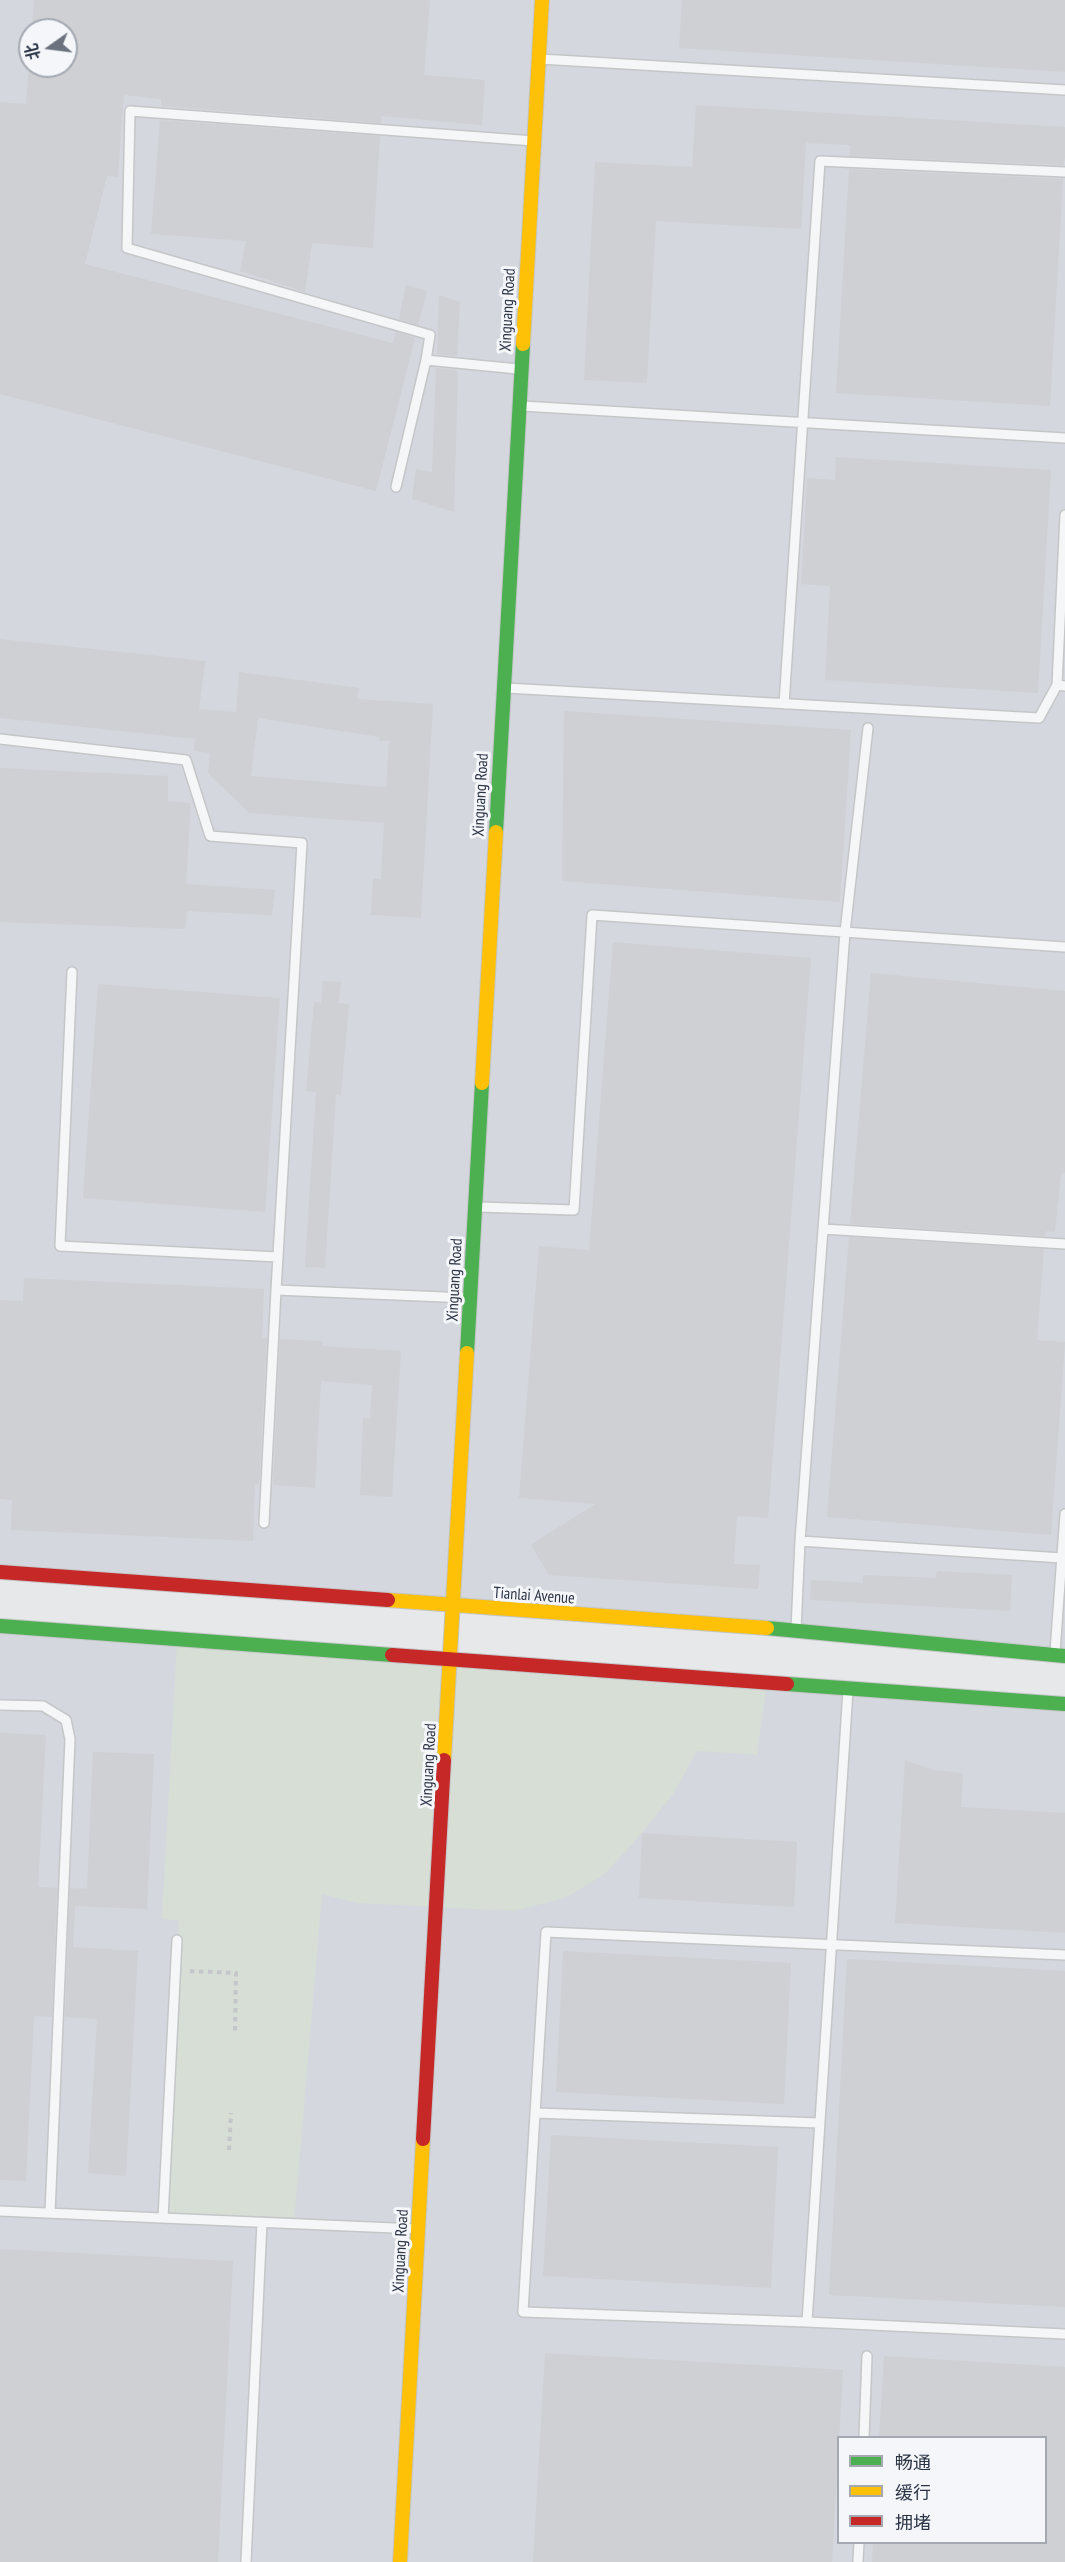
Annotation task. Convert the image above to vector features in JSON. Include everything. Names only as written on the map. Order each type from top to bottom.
[{"type":"street","name":"Xinguang Road","points":[[400,2562],[452,1658],[542,0]]},
{"type":"street","name":"Tianlai Avenue","points":[[0,1572],[453,1607],[796,1630],[1060,1655]]},
{"type":"street","points":[[0,1626],[1065,1704]]},
{"type":"lane","points":[[538,58],[1065,90]]},
{"type":"lane","points":[[396,488],[430,335],[127,248],[130,111],[534,141]]},
{"type":"lane","points":[[784,704],[820,160],[1065,172]]},
{"type":"lane","points":[[426,360],[521,369]]},
{"type":"lane","points":[[519,406],[1065,438]]},
{"type":"lane","points":[[503,688],[1039,718],[1061,685],[1065,515]]},
{"type":"lane","points":[[796,1630],[800,1541],[844,932],[868,728]]},
{"type":"lane","points":[[0,739],[186,760],[210,836],[302,843],[264,1523]]},
{"type":"lane","points":[[475,1207],[574,1210],[592,915],[1065,947]]},
{"type":"lane","points":[[72,972],[60,1246],[278,1257]]},
{"type":"lane","points":[[823,1229],[1065,1244]]},
{"type":"lane","points":[[276,1290],[470,1299]]},
{"type":"lane","points":[[1060,1655],[1065,1514]]},
{"type":"lane","points":[[800,1541],[1062,1558]]},
{"type":"lane","points":[[807,2322],[848,1688]]},
{"type":"lane","points":[[0,1705],[43,1706],[66,1720],[70,1739],[50,2213]]},
{"type":"lane","points":[[1065,1955],[546,1932],[523,2312],[1065,2334]]},
{"type":"lane","points":[[163,2218],[177,1940]]},
{"type":"lane","points":[[535,2113],[820,2124]]},
{"type":"lane","points":[[0,2211],[419,2229]]},
{"type":"lane","points":[[246,2562],[262,2222]]},
{"type":"lane","points":[[864,2436],[867,2356]]},
{"type":"lane","points":[[858,2562],[859,2544]]},
{"type":"path","points":[[175,1971],[236,1973],[235,2031]]},
{"type":"path","points":[[229,2150],[231,2113]]},
{"type":"shaded area","points":[[0,0],[1065,0],[1065,1656],[0,1572]]},
{"type":"shaded area","points":[[0,1626],[1065,1704],[1065,2562],[0,2562]]},
{"type":"shaded area","points":[[177,1639],[767,1682],[757,1755],[697,1751],[673,1794],[642,1833],[605,1874],[565,1898],[514,1911],[357,1903],[322,1894],[294,2224],[163,2218],[179,1921],[162,1919]]},
{"type":"building","points":[[34,0],[430,0],[424,75],[485,80],[482,125],[381,116],[381,123],[161,106],[161,99],[124,95],[118,177],[107,176],[85,264],[393,343],[396,332],[415,338],[376,491],[0,394],[0,102],[26,104],[28,78],[78,78],[78,18],[33,18]]},
{"type":"building","points":[[682,0],[1065,0],[1065,72],[679,48]]},
{"type":"building","points":[[696,105],[1065,127],[1065,158],[1063,165],[850,156],[850,145],[806,143],[801,229],[656,221],[647,383],[584,380],[595,162],[692,167]]},
{"type":"building","points":[[160,120],[380,136],[373,248],[312,243],[305,292],[240,271],[246,241],[151,234]]},
{"type":"building","points":[[849,169],[1063,179],[1050,406],[836,393]]},
{"type":"building","points":[[406,285],[427,291],[418,325],[399,319]]},
{"type":"building","points":[[439,295],[460,302],[457,356],[437,354]]},
{"type":"building","points":[[436,368],[456,370],[458,375],[454,512],[412,499],[416,469],[432,472]]},
{"type":"building","points":[[836,457],[1051,470],[1038,693],[825,680],[830,586],[801,584],[807,478],[835,480]]},
{"type":"building","points":[[0,639],[205,661],[199,709],[236,712],[239,672],[359,688],[357,699],[433,704],[421,918],[371,915],[373,878],[381,879],[384,823],[249,813],[208,773],[210,753],[194,751],[195,739],[0,718]],"holes":[[[258,718],[380,737],[379,741],[389,741],[386,787],[251,776]]]},
{"type":"building","points":[[564,711],[851,730],[840,902],[562,881]]},
{"type":"building","points":[[0,768],[168,776],[168,801],[191,803],[186,884],[275,890],[272,915],[187,911],[185,929],[0,922]]},
{"type":"building","points":[[613,942],[811,958],[768,1518],[737,1516],[734,1564],[760,1565],[758,1589],[549,1575],[531,1545],[595,1504],[519,1498],[539,1246],[589,1250]]},
{"type":"building","points":[[871,973],[1065,991],[1065,1173],[1061,1173],[1055,1232],[1046,1231],[1045,1236],[850,1224]]},
{"type":"building","points":[[323,981],[341,982],[339,1003],[349,1004],[341,1095],[336,1094],[325,1268],[305,1267],[316,1092],[306,1091],[314,1002],[321,1003]]},
{"type":"building","points":[[98,984],[280,998],[265,1212],[83,1198]]},
{"type":"building","points":[[849,1237],[1044,1249],[1037,1340],[1065,1342],[1051,1535],[827,1517]]},
{"type":"building","points":[[24,1278],[264,1289],[262,1338],[267,1338],[259,1485],[255,1484],[253,1541],[11,1530],[12,1500],[0,1499],[0,1300],[23,1301]]},
{"type":"building","points":[[280,1339],[323,1341],[322,1346],[401,1351],[392,1497],[360,1495],[363,1418],[370,1419],[372,1385],[321,1381],[315,1488],[273,1485]]},
{"type":"building","points":[[937,1571],[1012,1575],[1010,1611],[810,1600],[811,1580],[863,1583],[863,1575],[935,1578]]},
{"type":"building","points":[[0,1733],[46,1735],[38,1887],[57,1888],[52,2017],[34,2016],[26,2181],[0,2180]]},
{"type":"building","points":[[93,1752],[154,1754],[147,1909],[75,1906],[73,1947],[138,1951],[126,2176],[88,2173],[97,2019],[65,2017],[70,1888],[87,1889]]},
{"type":"building","points":[[905,1760],[934,1770],[963,1773],[961,1807],[1065,1813],[1065,1933],[895,1923]]},
{"type":"building","points":[[642,1833],[797,1842],[794,1907],[639,1898]]},
{"type":"building","points":[[563,1951],[791,1963],[784,2104],[556,2092]]},
{"type":"building","points":[[847,1959],[1065,1971],[1065,2307],[829,2295]]},
{"type":"building","points":[[551,2135],[778,2147],[771,2288],[543,2276]]},
{"type":"building","points":[[0,2249],[233,2261],[218,2562],[0,2562]]},
{"type":"building","points":[[545,2353],[843,2370],[839,2436],[837,2436],[832,2562],[533,2562]]},
{"type":"building","points":[[884,2356],[1065,2367],[1065,2562],[872,2562],[873,2544],[1047,2544],[1047,2436],[879,2436]]},
{"type":"traffic: fast","points":[[496,832],[523,344]]},
{"type":"traffic: fast","points":[[467,1353],[482,1083]]},
{"type":"traffic: fast","points":[[0,1626],[392,1655]]},
{"type":"traffic: fast","points":[[767,1628],[1065,1656]]},
{"type":"traffic: fast","points":[[787,1684],[1065,1704]]},
{"type":"traffic: slow","points":[[523,344],[542,0]]},
{"type":"traffic: slow","points":[[482,1083],[496,832]]},
{"type":"traffic: slow","points":[[444,1760],[467,1353]]},
{"type":"traffic: slow","points":[[388,1600],[767,1628]]},
{"type":"traffic: slow","points":[[400,2562],[423,2139]]},
{"type":"traffic: jam","points":[[0,1572],[388,1600]]},
{"type":"traffic: jam","points":[[392,1655],[787,1684]]},
{"type":"traffic: jam","points":[[423,2139],[444,1760]]}]
